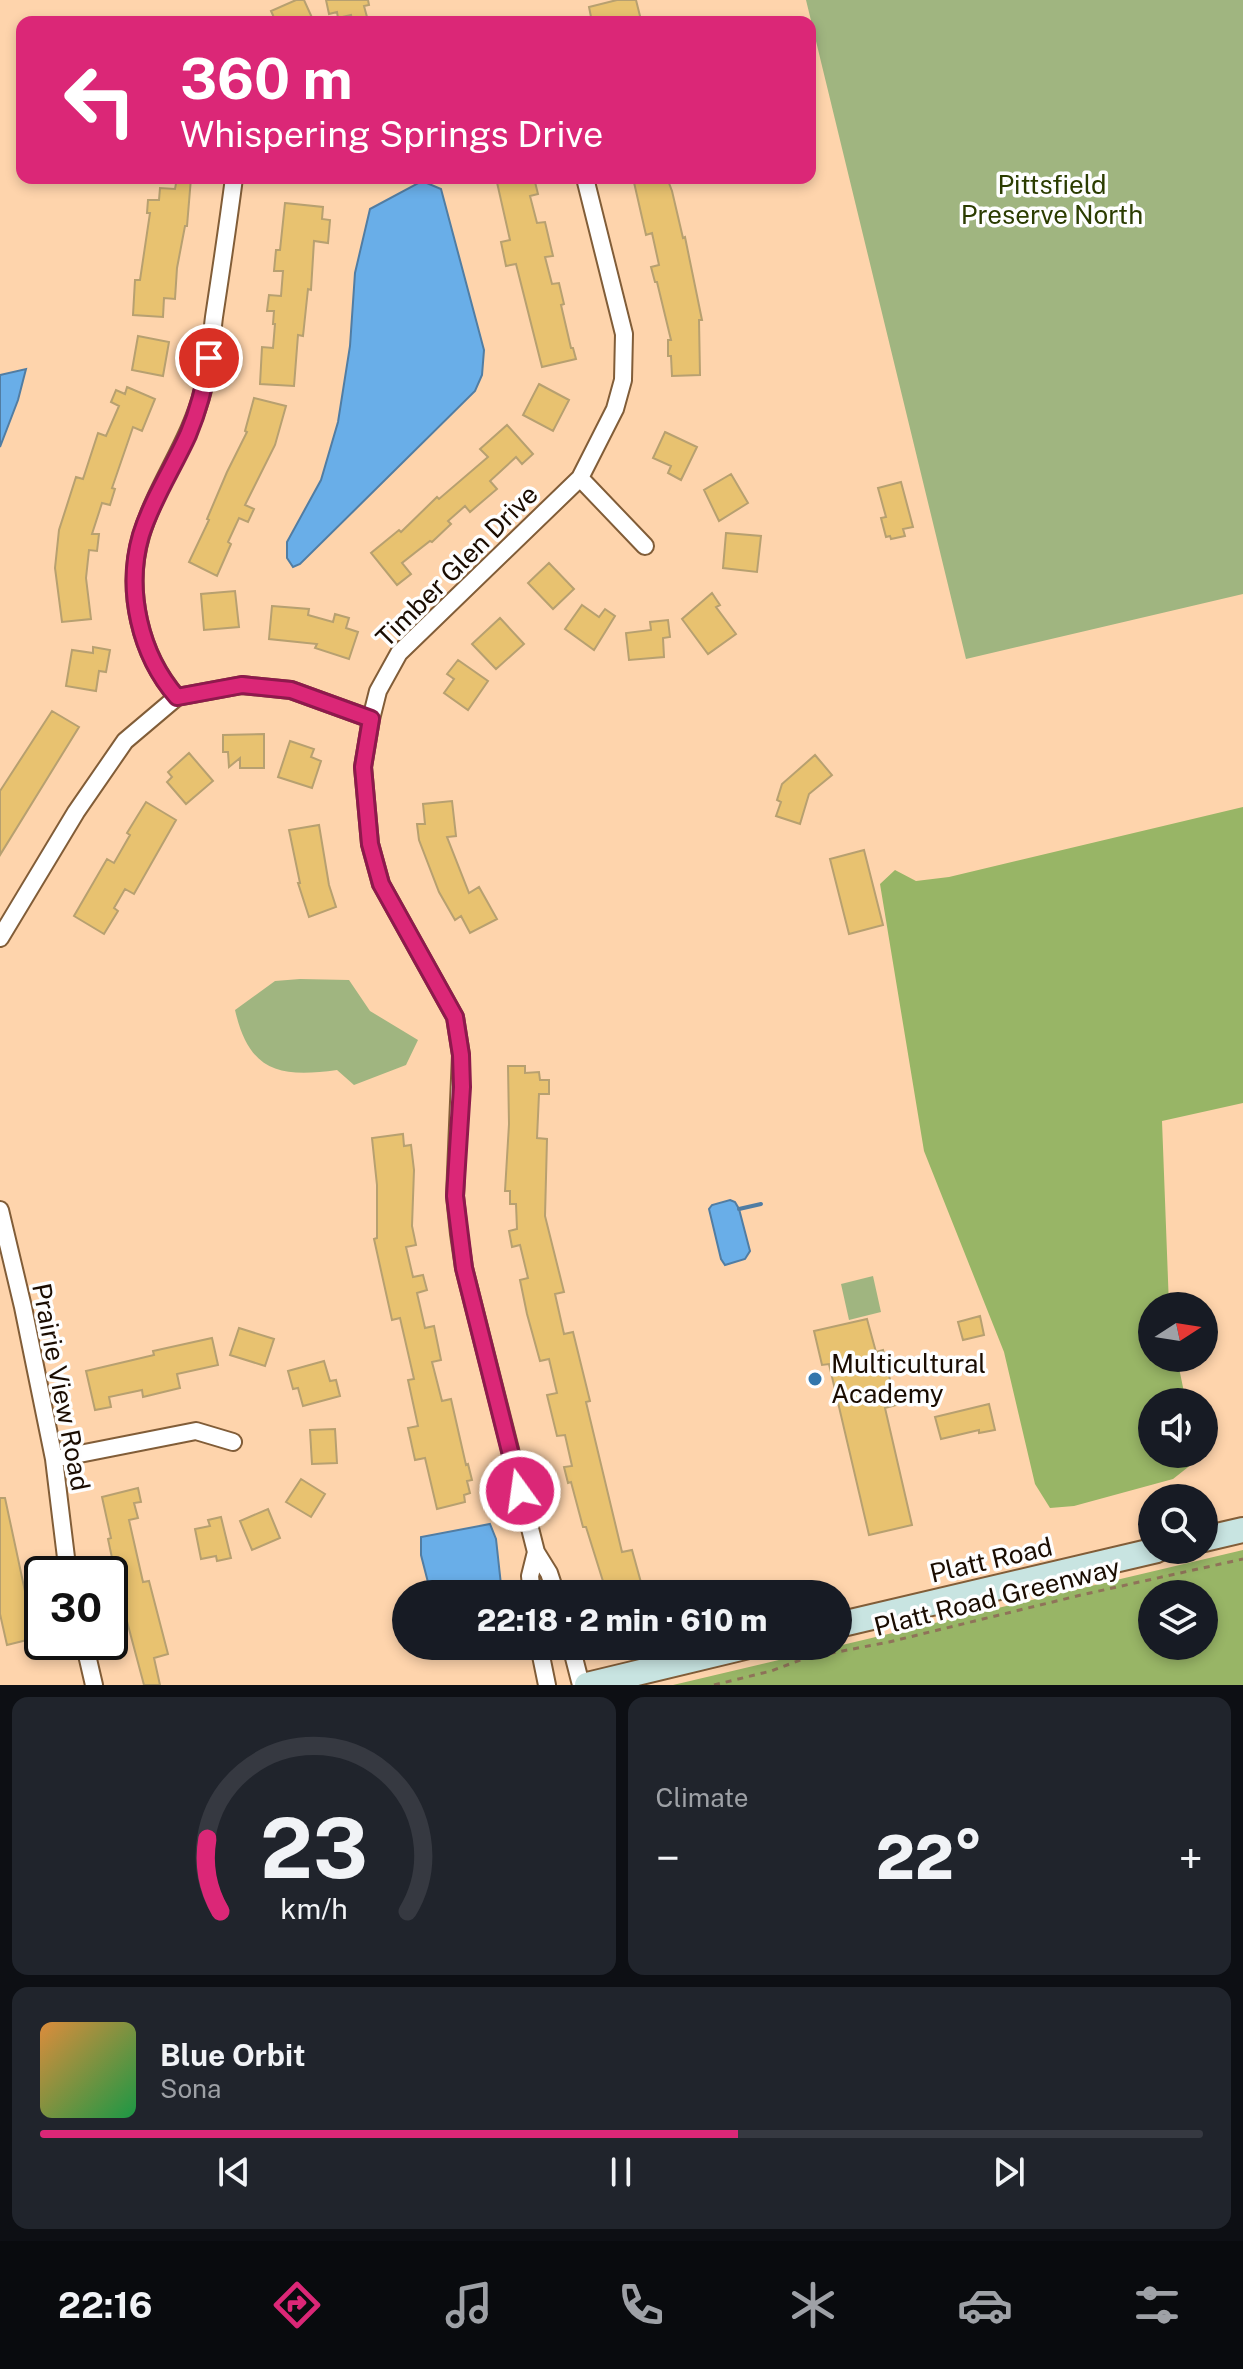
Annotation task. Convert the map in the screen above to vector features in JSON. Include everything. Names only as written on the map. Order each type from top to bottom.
[{"type":"main road","points":[[1218,1536],[1243,1530]]},
{"type":"main road","name":"Platt Road","points":[[852,1622],[1138,1554]]},
{"type":"main road","points":[[587,1685],[691,1660]]},
{"type":"street","points":[[177,697],[156,668],[143,637],[136,603],[136,568],[141,534],[188,433],[204,388],[233,184]]},
{"type":"street","name":"Timber Glen Drive","points":[[551,1580],[536,1552],[464,1268],[455,1196],[461,1055],[455,1017],[381,884],[370,844],[363,767],[371,719],[384,678],[399,653],[580,478],[615,409],[625,364],[624,334],[586,184]]},
{"type":"street","points":[[580,478],[645,546]]},
{"type":"street","points":[[0,938],[76,812],[125,741],[177,697],[242,685],[291,690],[371,719]]},
{"type":"street","name":"Prairie View Road","points":[[0,1210],[54,1459],[66,1556]]},
{"type":"street","points":[[54,1459],[196,1431],[233,1442]]},
{"type":"street","name":"Timber Glen Drive","points":[[530,1580],[536,1552]]},
{"type":"street","points":[[88,1660],[94,1685]]},
{"type":"street","points":[[542,1660],[547,1685]]},
{"type":"street","points":[[575,1660],[581,1685]]},
{"type":"path","name":"Platt Road Greenway","points":[[714,1685],[764,1674],[806,1658],[865,1648],[1243,1559]]},
{"type":"green space","name":"Pittsfield Preserve North","points":[[806,0],[1243,0],[1243,594],[966,659],[816,41],[816,16],[810,16]]},
{"type":"green space","points":[[1243,807],[1243,1103],[1162,1121],[1168,1292],[1138,1292],[1138,1372],[1180,1372],[1183,1388],[1138,1388],[1138,1468],[1187,1468],[1173,1479],[1138,1484],[1138,1489],[1074,1506],[1050,1508],[1035,1484],[1004,1352],[924,1151],[880,884],[895,870],[916,881],[949,877]]},
{"type":"green space","points":[[349,980],[370,1011],[418,1040],[406,1065],[354,1085],[337,1070],[283,1071],[258,1058],[241,1031],[235,1010],[275,981]]},
{"type":"green space","points":[[873,1276],[881,1312],[849,1320],[841,1284]]},
{"type":"green space","points":[[1243,1550],[1243,1685],[673,1685],[779,1660],[852,1660],[852,1643],[1184,1564],[1218,1564],[1218,1556]]},
{"type":"water","points":[[416,184],[429,184],[441,189],[484,350],[482,375],[475,391],[300,564],[293,567],[287,558],[287,542],[321,480],[338,422],[350,346],[355,273],[370,209]]},
{"type":"water","points":[[26,369],[18,400],[0,447],[0,375]]},
{"type":"water","points":[[730,1200],[739,1209],[750,1251],[745,1259],[725,1265],[709,1209],[712,1205]]},
{"type":"water","points":[[490,1524],[496,1539],[500,1580],[427,1580],[421,1555],[421,1537]]},
{"type":"building","points":[[296,0],[304,0],[311,16],[273,16],[271,11]]},
{"type":"building","points":[[326,0],[368,0],[369,5],[364,6],[367,16],[338,16],[337,12],[329,14]]},
{"type":"building","points":[[617,0],[636,0],[640,16],[591,16],[589,7]]},
{"type":"building","points":[[176,184],[190,184],[175,299],[164,298],[163,317],[133,315],[135,280],[140,280],[150,213],[147,213],[148,200],[159,200],[160,188],[175,189]]},
{"type":"building","points":[[497,184],[536,184],[538,194],[530,196],[537,223],[545,222],[553,256],[545,257],[552,284],[559,283],[564,304],[561,305],[576,359],[542,367],[516,264],[506,266],[501,242],[510,240]]},
{"type":"building","points":[[634,184],[669,184],[685,237],[702,320],[699,320],[700,375],[672,376],[671,356],[668,356],[668,340],[671,340],[651,267],[659,265],[652,233],[646,235]]},
{"type":"building","points":[[285,203],[323,207],[322,219],[330,220],[328,243],[314,241],[311,290],[308,289],[303,336],[298,335],[294,386],[260,384],[262,347],[273,348],[275,324],[274,311],[267,311],[269,295],[281,296],[283,271],[274,271],[276,250],[280,250]]},
{"type":"building","points":[[138,336],[169,342],[163,376],[132,370]]},
{"type":"building","points":[[539,384],[569,400],[553,431],[523,415]]},
{"type":"building","points":[[127,387],[155,399],[142,431],[133,427],[112,488],[115,489],[110,505],[102,503],[92,534],[99,534],[97,551],[89,550],[86,578],[91,619],[62,622],[55,568],[59,530],[76,477],[83,479],[98,433],[106,436],[119,406],[111,402],[116,390],[125,394]]},
{"type":"building","points":[[254,398],[286,406],[275,445],[245,505],[254,509],[248,522],[239,518],[217,576],[189,562],[247,432]]},
{"type":"building","points":[[507,425],[533,454],[522,464],[516,457],[490,481],[497,489],[470,512],[465,506],[432,542],[402,563],[411,574],[397,585],[371,553],[399,530],[401,532],[437,497],[439,499],[488,457],[480,449]]},
{"type":"building","points":[[665,432],[697,447],[681,480],[668,473],[671,466],[653,458]]},
{"type":"building","points":[[731,474],[748,503],[719,521],[704,490]]},
{"type":"building","points":[[901,482],[913,527],[903,529],[905,536],[891,539],[890,536],[886,537],[881,518],[886,517],[878,488]]},
{"type":"building","points":[[726,533],[761,536],[757,572],[723,568]]},
{"type":"building","points":[[549,563],[574,589],[553,609],[528,583]]},
{"type":"building","points":[[235,591],[239,627],[204,630],[201,594]]},
{"type":"building","points":[[712,593],[720,605],[716,607],[736,634],[708,654],[682,619]]},
{"type":"building","points":[[582,605],[599,617],[605,609],[615,616],[594,650],[565,629]]},
{"type":"building","points":[[272,606],[309,609],[308,615],[333,622],[335,614],[349,618],[346,628],[358,632],[349,659],[315,648],[317,644],[269,639]]},
{"type":"building","points":[[500,618],[524,644],[496,669],[472,644]]},
{"type":"building","points":[[668,620],[670,637],[663,638],[664,657],[629,660],[626,633],[651,630],[650,622]]},
{"type":"building","points":[[93,647],[110,650],[106,672],[99,671],[96,691],[66,686],[72,650],[93,653]]},
{"type":"building","points":[[458,660],[488,681],[468,710],[444,693],[454,679],[447,674]]},
{"type":"building","points":[[52,711],[79,727],[0,855],[0,791]]},
{"type":"building","points":[[264,734],[264,768],[240,768],[240,758],[229,767],[228,752],[223,752],[223,735]]},
{"type":"building","points":[[290,741],[314,749],[311,757],[321,761],[312,788],[278,777]]},
{"type":"building","points":[[189,753],[213,781],[186,804],[167,782],[172,777],[168,772]]},
{"type":"building","points":[[815,755],[832,775],[809,794],[800,824],[776,816],[782,784]]},
{"type":"building","points":[[452,801],[456,836],[447,837],[469,893],[479,887],[497,919],[470,933],[461,916],[455,920],[439,892],[419,840],[417,824],[425,824],[423,804]]},
{"type":"building","points":[[146,802],[176,820],[134,894],[125,889],[114,908],[118,911],[104,934],[74,916],[107,859],[114,863],[130,835],[127,833]]},
{"type":"building","points":[[319,825],[336,907],[309,917],[298,883],[289,830]]},
{"type":"building","points":[[864,850],[883,925],[849,934],[830,859]]},
{"type":"building","points":[[508,1066],[525,1066],[525,1073],[539,1072],[540,1080],[549,1080],[549,1094],[539,1094],[537,1138],[547,1139],[545,1216],[564,1292],[555,1294],[564,1334],[573,1332],[590,1401],[586,1402],[622,1552],[632,1550],[640,1580],[603,1580],[571,1482],[568,1483],[564,1467],[572,1466],[565,1435],[557,1436],[547,1395],[557,1393],[549,1359],[540,1361],[520,1280],[528,1278],[520,1245],[512,1247],[509,1231],[517,1229],[516,1204],[510,1204],[510,1191],[505,1191]]},
{"type":"building","points":[[403,1134],[404,1146],[411,1145],[414,1170],[412,1226],[416,1245],[406,1247],[413,1277],[423,1275],[427,1290],[417,1293],[425,1328],[434,1326],[441,1360],[432,1362],[442,1401],[451,1399],[472,1480],[467,1481],[470,1493],[464,1495],[465,1502],[437,1509],[425,1458],[415,1460],[408,1428],[418,1426],[408,1380],[414,1379],[400,1318],[392,1320],[374,1239],[377,1238],[377,1185],[372,1138]]},
{"type":"building","points":[[980,1316],[984,1335],[963,1340],[958,1322]]},
{"type":"building","points":[[867,1319],[876,1352],[883,1350],[896,1405],[885,1408],[912,1525],[869,1535],[829,1364],[822,1365],[814,1331]]},
{"type":"building","points":[[239,1328],[274,1339],[265,1366],[230,1355]]},
{"type":"building","points":[[212,1338],[218,1365],[177,1374],[180,1388],[143,1397],[142,1390],[109,1397],[111,1407],[95,1410],[86,1371]]},
{"type":"building","points":[[324,1361],[330,1381],[336,1380],[340,1396],[303,1406],[298,1388],[293,1389],[288,1371]]},
{"type":"building","points":[[989,1404],[995,1430],[979,1433],[979,1430],[941,1439],[935,1417]]},
{"type":"building","points":[[335,1429],[337,1463],[312,1464],[310,1430]]},
{"type":"building","points":[[301,1479],[325,1494],[311,1517],[286,1502]]},
{"type":"building","points":[[138,1488],[141,1502],[134,1503],[138,1518],[129,1520],[143,1582],[149,1581],[168,1654],[154,1658],[160,1685],[144,1685],[128,1625],[128,1556],[112,1556],[102,1497]]},
{"type":"building","points":[[0,1498],[5,1498],[24,1587],[24,1641],[7,1645],[0,1614]]},
{"type":"building","points":[[268,1509],[280,1538],[252,1550],[240,1521]]},
{"type":"building","points":[[221,1517],[231,1558],[217,1561],[216,1556],[201,1559],[195,1529],[210,1526],[208,1520]]},
{"type":"waterway","points":[[739,1209],[761,1204]]},
{"type":"place","name":"Multicultural Academy","points":[[815,1379]]},
{"type":"route","points":[[209,358],[197,411],[141,534],[135,585],[143,637],[156,668],[177,697],[242,685],[291,690],[371,719],[363,767],[370,844],[381,884],[455,1017],[462,1087],[455,1196],[459,1234],[464,1268],[520,1491]]}]
